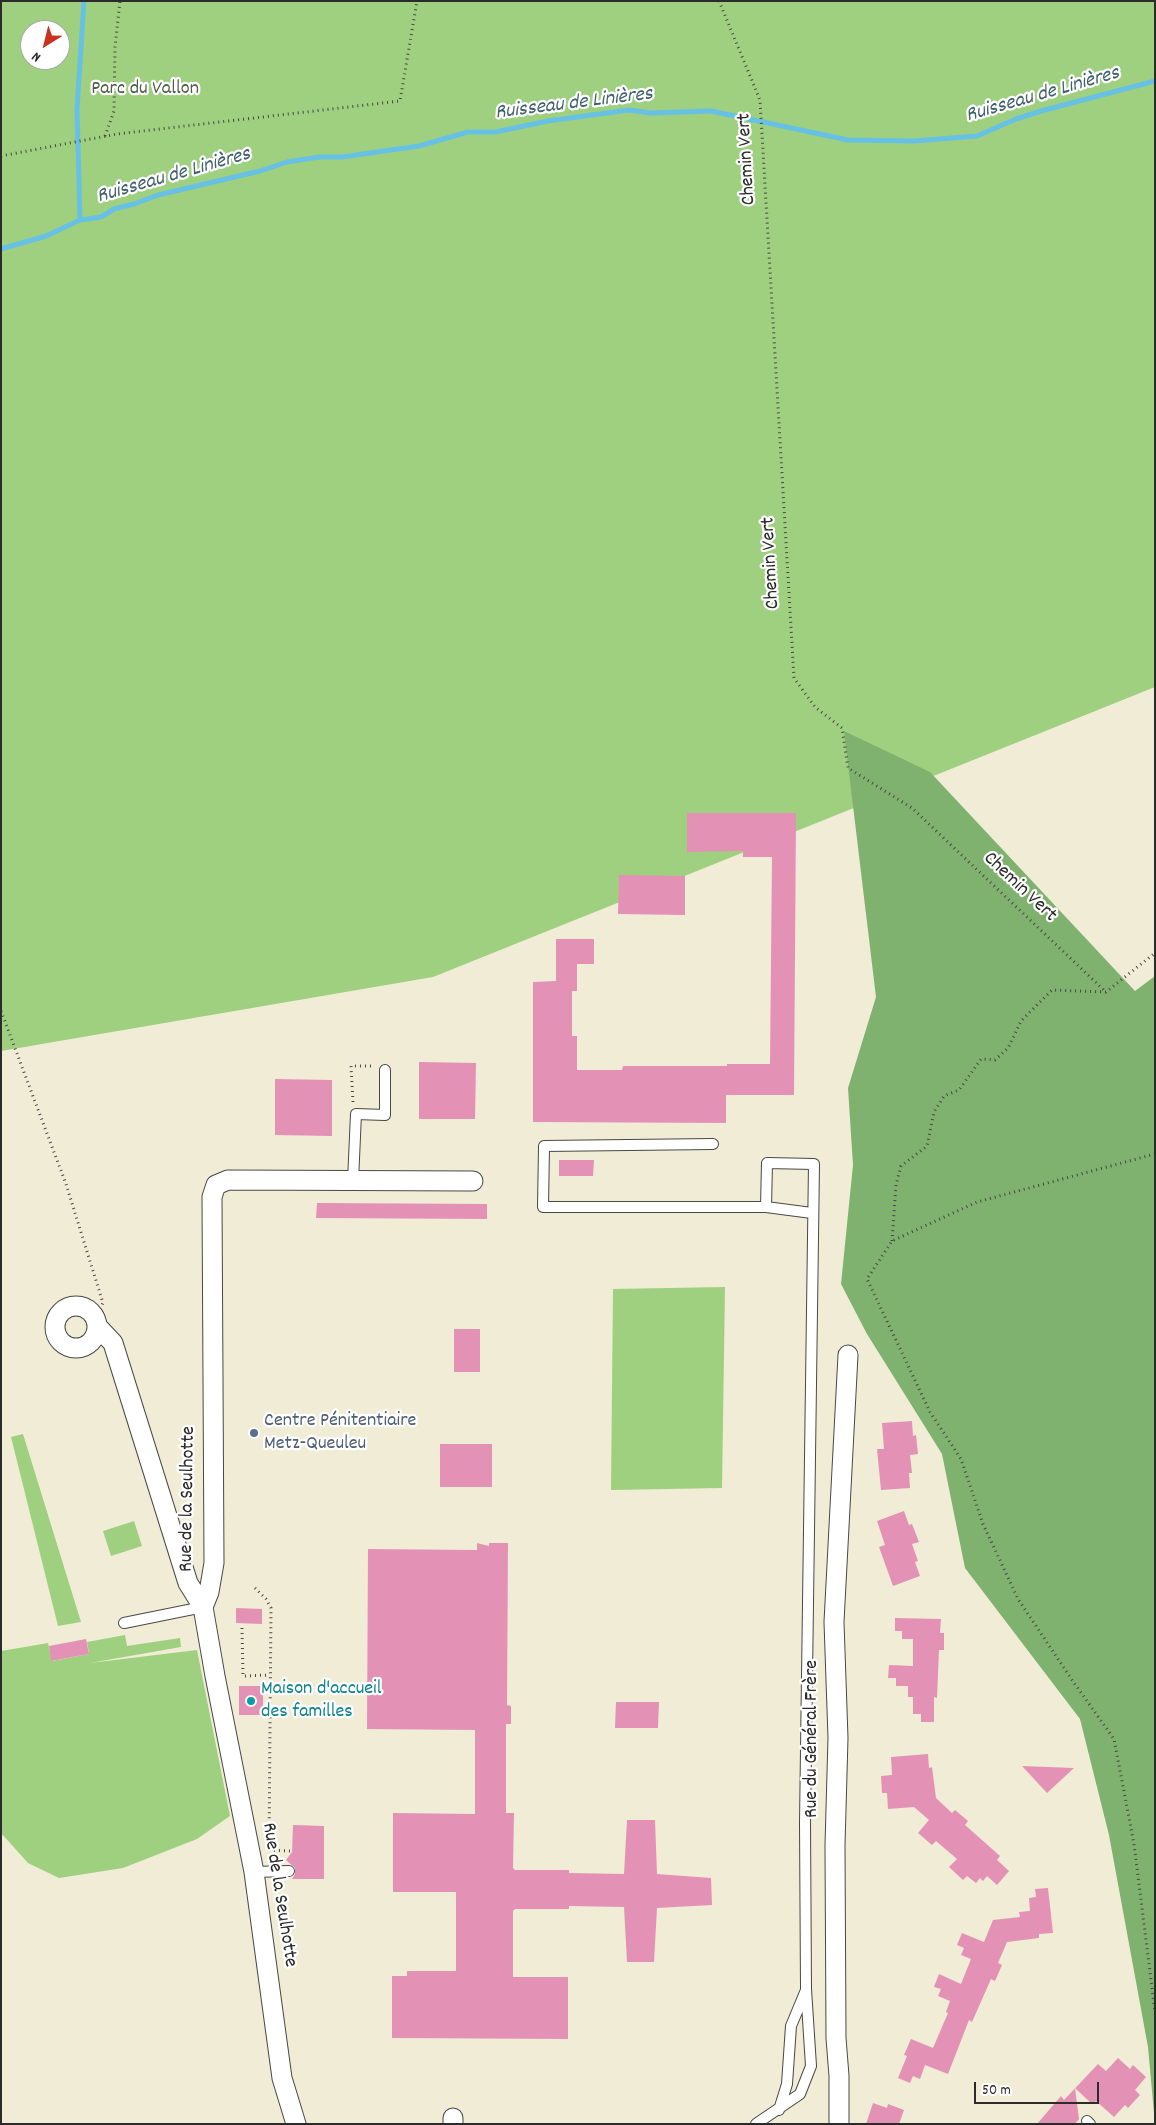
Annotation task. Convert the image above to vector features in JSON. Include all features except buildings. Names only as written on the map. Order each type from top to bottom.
[{"type":"street","name":"Rue de la Seulhotte","points":[[296,2124],[282,2078],[261,1872],[215,1676],[203,1607],[209,1592],[214,1563],[212,1196],[216,1185],[228,1180],[473,1181]]},
{"type":"street","points":[[96,1323],[113,1343],[188,1582],[203,1607]]},
{"type":"street","name":"Rue du Général Frère","points":[[839,2124],[839,2076],[836,2038],[838,1738],[834,1622],[848,1355]]},
{"type":"lane","points":[[353,1181],[356,1114],[385,1115],[385,1070]]},
{"type":"lane","points":[[713,1144],[544,1146],[544,1206],[766,1208],[812,1212]]},
{"type":"lane","points":[[756,2124],[800,2094],[812,2066],[806,1989],[804,1823],[814,1164],[767,1163],[766,1208]]},
{"type":"lane","points":[[124,1623],[203,1607]]},
{"type":"lane","points":[[261,1872],[289,1871]]},
{"type":"lane","points":[[779,2110],[787,2084],[791,2026],[806,1989]]},
{"type":"path","points":[[104,136],[114,111],[115,47],[120,1]]},
{"type":"path","points":[[1,156],[104,136],[400,101],[417,1]]},
{"type":"path","name":"Chemin Vert","points":[[719,1],[760,100],[794,678],[815,707],[842,728],[848,768],[912,808],[1106,992]]},
{"type":"path","points":[[1155,953],[1106,992],[1052,990],[1021,1021],[1008,1048],[995,1060],[981,1060],[959,1090],[944,1096],[934,1112],[927,1146],[901,1166],[896,1185],[892,1240],[867,1279],[930,1412],[962,1459],[983,1524],[1018,1598],[1072,1680],[1114,1739],[1134,1844],[1155,2012]]},
{"type":"path","points":[[1,1011],[66,1184],[103,1303],[96,1323]]},
{"type":"path","points":[[356,1114],[351,1094],[351,1066],[380,1066],[385,1070]]},
{"type":"path","points":[[892,1240],[977,1202],[1155,1154]]},
{"type":"path","points":[[255,1588],[266,1598],[271,1608],[269,1850],[261,1872]]},
{"type":"path","points":[[242,1628],[243,1676],[270,1674]]},
{"type":"path","points":[[269,1850],[290,1851]]},
{"type":"green space","name":"Parc du Vallon","points":[[1,1],[1155,1],[1155,687],[433,977],[1,1051]]},
{"type":"green space","points":[[844,731],[930,772],[1135,991],[1155,976],[1155,2124],[1148,2047],[1109,1835],[1080,1719],[965,1568],[942,1454],[867,1334],[841,1284],[853,1165],[848,1088],[876,997]]},
{"type":"green space","points":[[725,1287],[722,1488],[611,1490],[613,1289]]},
{"type":"green space","points":[[23,1434],[81,1622],[58,1626],[11,1437]]},
{"type":"green space","points":[[134,1521],[142,1546],[111,1556],[103,1531]]},
{"type":"green space","points":[[125,1635],[127,1646],[180,1638],[181,1647],[90,1663],[197,1650],[230,1816],[197,1839],[123,1868],[59,1878],[28,1863],[1,1833],[1,1651],[48,1643],[52,1661],[89,1654],[87,1642]]},
{"type":"waterway","points":[[80,220],[77,109],[84,1]]},
{"type":"waterway","name":"Ruisseau de Linières","points":[[1,249],[46,236],[80,220],[101,217],[114,209],[158,195],[260,171],[287,162],[319,157],[342,157],[419,146],[468,132],[495,132],[548,121],[629,110],[651,113],[711,111],[848,140],[915,141],[977,136],[1016,119],[1041,111],[1155,81]]},
{"type":"place","name":"Centre Pénitentiaire Metz-Queuleu","points":[[254,1433]]},
{"type":"place","name":"Maison d'accueil des familles","points":[[251,1701]]}]
